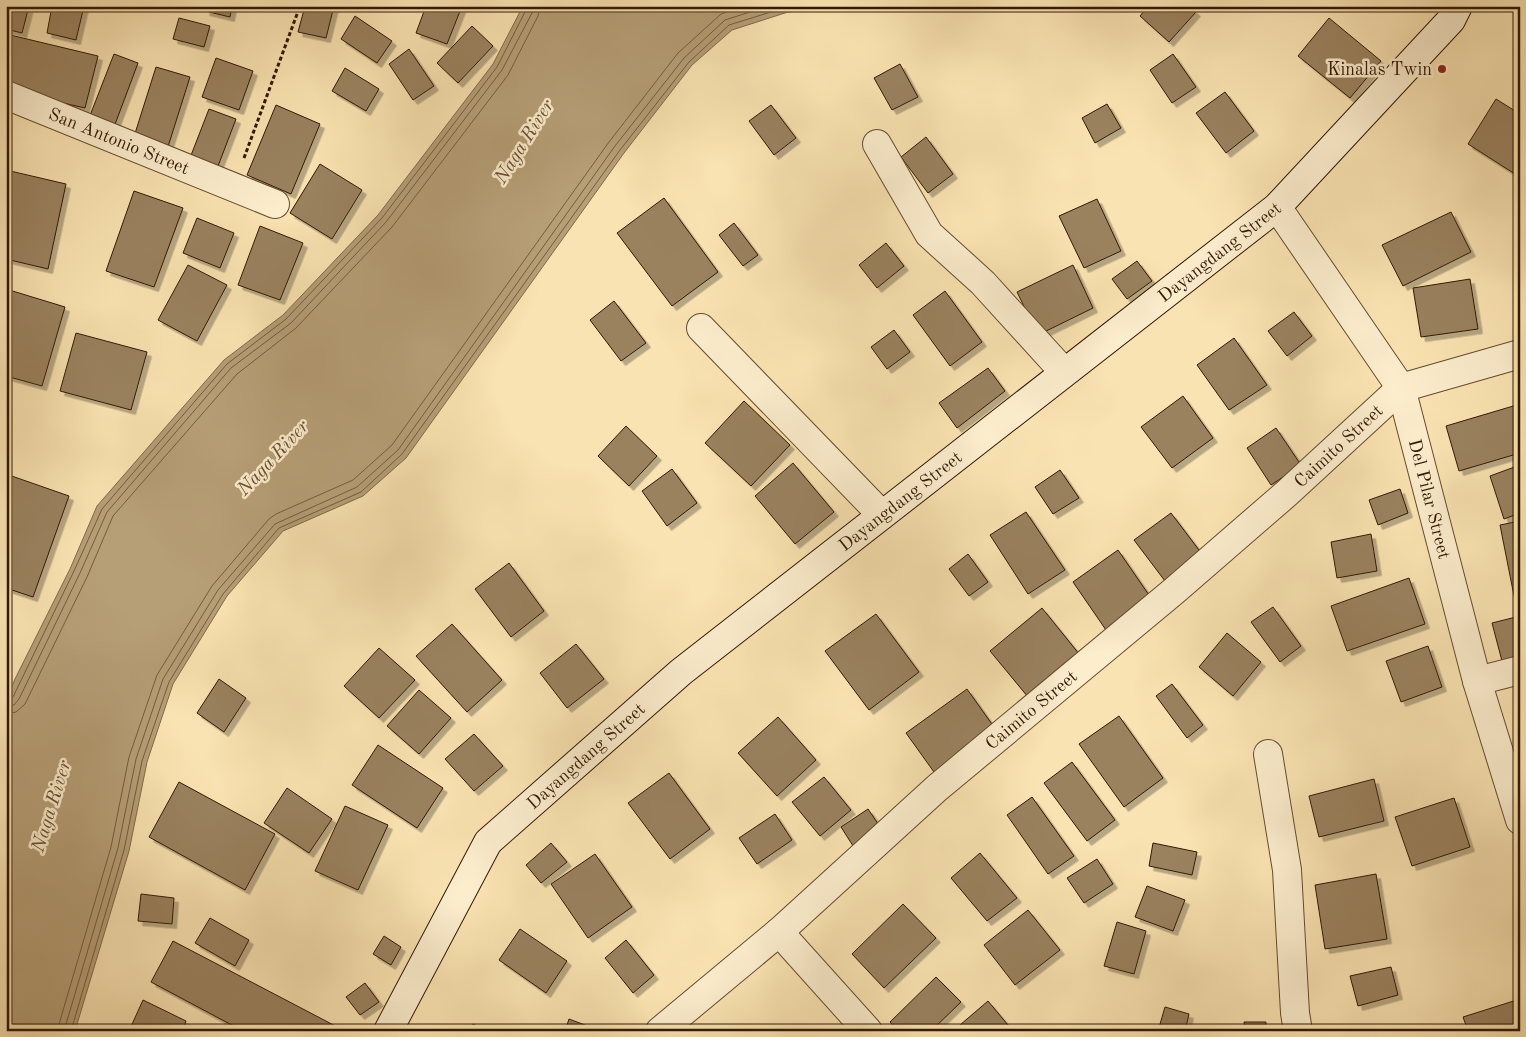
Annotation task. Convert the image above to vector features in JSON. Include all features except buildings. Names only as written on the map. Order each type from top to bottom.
[{"type":"street","name":"Dayangdang Street","points":[[388,1031],[488,842],[681,672],[1277,206],[1451,20],[1458,6]]},
{"type":"street","name":"San Antonio Street","points":[[6,95],[274,204]]},
{"type":"street","points":[[877,144],[929,234],[983,283],[1064,372]]},
{"type":"street","name":"Del Pilar Street","points":[[1277,206],[1402,388],[1477,681],[1520,820]]},
{"type":"street","points":[[701,328],[882,514]]},
{"type":"street","points":[[1402,388],[1520,354]]},
{"type":"street","name":"Caimito Street","points":[[660,1031],[779,932],[937,788],[1174,591],[1280,499],[1402,388]]},
{"type":"street","points":[[1477,681],[1520,670]]},
{"type":"street","points":[[1268,754],[1287,870],[1297,1022]]},
{"type":"street","points":[[779,932],[868,1031]]},
{"type":"path","points":[[233,187],[300,6]]},
{"type":"water","name":"Naga River","points":[[523,6],[869,6],[788,12],[732,30],[692,65],[624,153],[406,458],[363,496],[283,531],[227,596],[173,684],[147,762],[129,851],[75,1031],[6,1031],[6,701],[70,569],[97,506],[224,360],[283,315],[378,215],[493,64]]},
{"type":"place","name":"Kinalas Twin","points":[[1442,69]]}]
